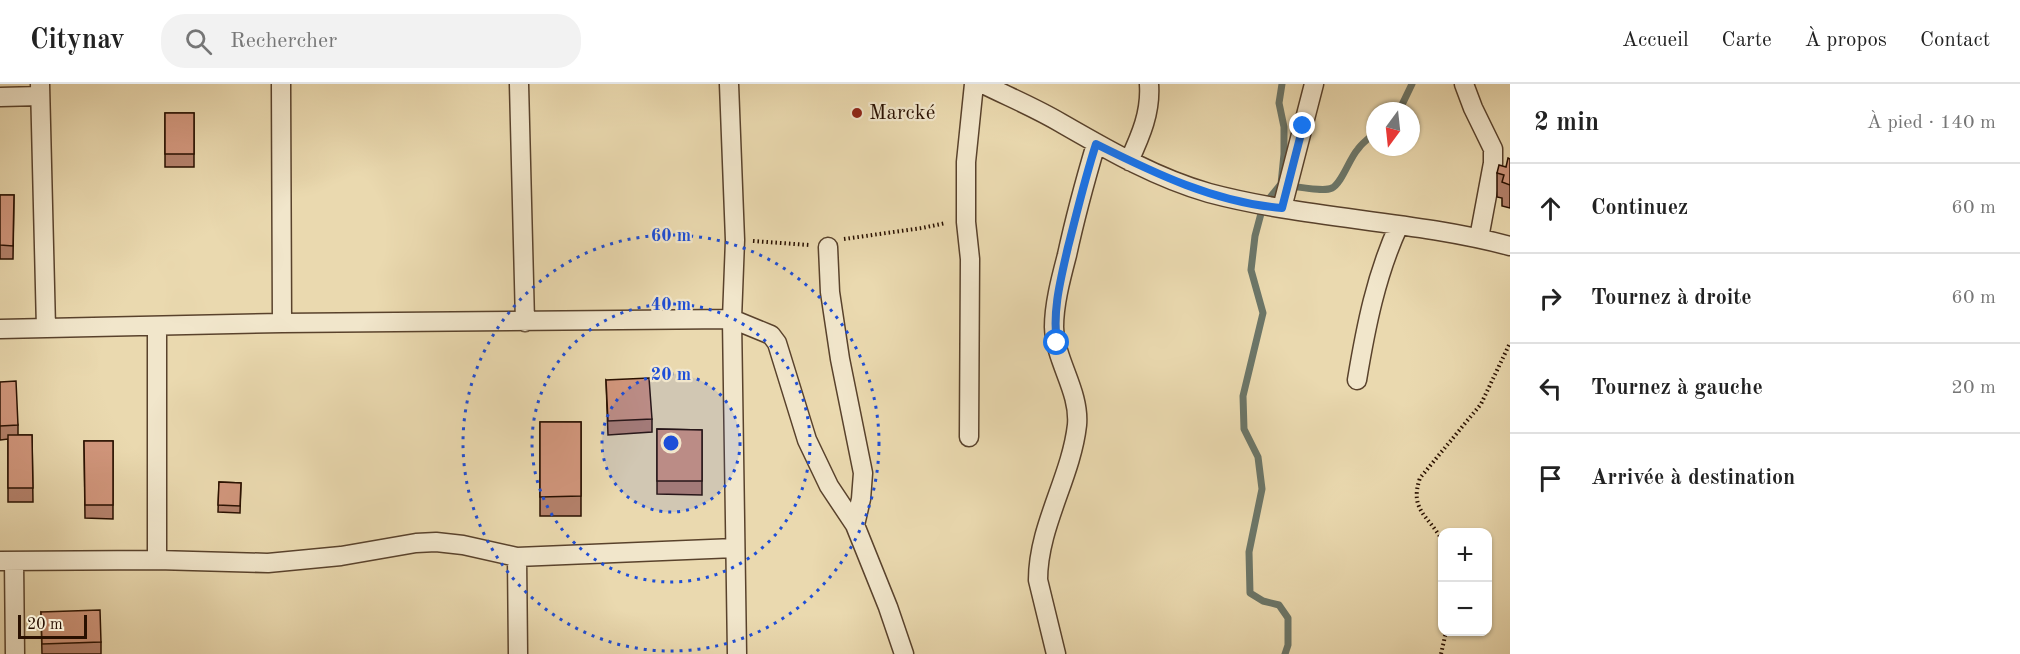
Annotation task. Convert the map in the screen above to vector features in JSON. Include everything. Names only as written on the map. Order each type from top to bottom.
[{"type":"street","points":[[281,84],[282,323]]},
{"type":"street","points":[[519,84],[525,322]]},
{"type":"street","points":[[729,84],[735,240],[732,319],[737,654]]},
{"type":"street","points":[[969,437],[970,259],[966,222],[966,162],[974,84]]},
{"type":"street","points":[[983,84],[1059,122],[1129,161],[1206,192],[1263,206],[1399,225],[1479,238],[1510,246]]},
{"type":"street","points":[[1129,161],[1143,131],[1149,109],[1149,84]]},
{"type":"street","points":[[1282,208],[1314,84]]},
{"type":"street","points":[[1464,84],[1473,108],[1494,149],[1479,238]]},
{"type":"street","points":[[0,97],[40,90],[46,328]]},
{"type":"street","points":[[1056,654],[1038,580],[1038,568],[1042,543],[1064,476],[1078,410],[1054,327],[1060,283],[1082,188],[1096,144]]},
{"type":"street","points":[[1357,380],[1365,329],[1376,285],[1399,225]]},
{"type":"street","points":[[828,247],[830,292],[840,359],[863,473],[861,499],[855,525]]},
{"type":"street","points":[[0,329],[282,323],[732,319],[771,335],[777,343],[807,440],[829,486],[855,525],[904,654]]},
{"type":"street","points":[[157,327],[157,560]]},
{"type":"street","points":[[15,654],[7,561],[157,560],[268,563],[341,556],[416,543],[436,542],[463,545],[517,557],[735,548]]},
{"type":"street","points":[[517,557],[519,654]]},
{"type":"path","points":[[735,240],[828,247],[854,236],[922,228],[942,223],[966,222]]},
{"type":"path","points":[[1438,533],[1421,511],[1415,497],[1420,478],[1481,404],[1510,343]]},
{"type":"path","points":[[1441,654],[1445,636]]},
{"type":"building","points":[[165,113],[194,113],[194,154],[165,154]]},
{"type":"building","points":[[1508,158],[1510,159],[1510,185],[1502,182],[1504,175],[1497,173],[1499,165],[1506,167]]},
{"type":"building","points":[[0,195],[14,195],[13,246],[0,245]]},
{"type":"building","points":[[649,378],[652,419],[608,421],[606,380]]},
{"type":"building","points":[[16,381],[18,425],[0,426],[0,382]]},
{"type":"building","points":[[540,422],[581,422],[581,496],[540,497]]},
{"type":"building","points":[[657,429],[702,430],[702,481],[657,481]]},
{"type":"building","points":[[8,435],[32,435],[33,488],[8,488]]},
{"type":"building","points":[[84,441],[113,441],[113,505],[85,505]]},
{"type":"building","points":[[219,482],[241,483],[240,506],[218,505]]},
{"type":"building","points":[[100,610],[101,642],[42,644],[41,612]]},
{"type":"waterway","points":[[1282,84],[1279,103],[1284,127],[1281,184],[1263,206],[1255,236],[1251,270],[1263,313],[1243,396],[1244,429],[1258,457],[1262,489],[1249,552],[1250,593],[1263,601],[1279,605],[1288,618],[1288,645],[1285,654]]},
{"type":"waterway","points":[[1403,102],[1412,84]]},
{"type":"waterway","points":[[1290,186],[1332,188],[1366,141]]},
{"type":"place","name":"Marcké","points":[[857,113]]},
{"type":"route","points":[[1057,343],[1054,327],[1060,283],[1082,188],[1096,144],[1129,161],[1206,192],[1263,206],[1282,208],[1303,126]]}]
